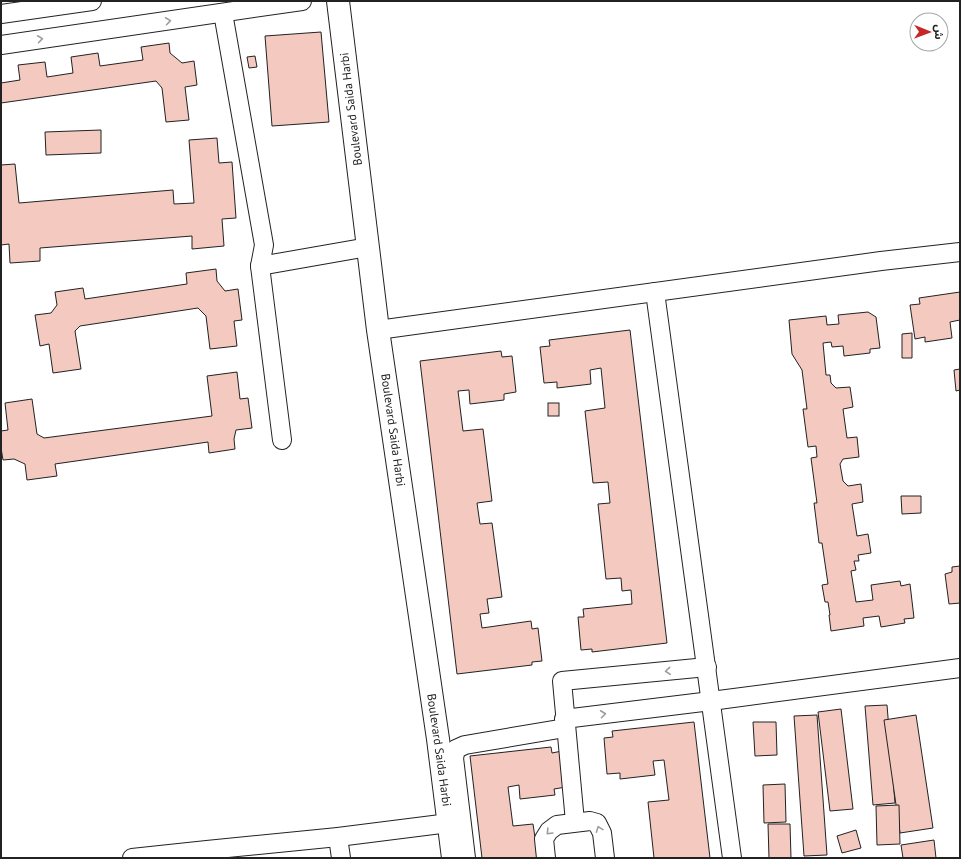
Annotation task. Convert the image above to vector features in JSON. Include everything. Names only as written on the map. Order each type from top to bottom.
[{"type":"street","points":[[1,14],[92,1]]},
{"type":"street","points":[[1,45],[302,1]]},
{"type":"street","name":"Boulevard Saida Harbi","points":[[338,1],[378,330],[438,739],[453,858]]},
{"type":"street","points":[[223,13],[264,245],[260,266],[282,440]]},
{"type":"street","points":[[260,266],[368,247]]},
{"type":"street","points":[[378,330],[881,260],[960,252]]},
{"type":"street","points":[[655,292],[732,858]]},
{"type":"street","points":[[575,822],[562,681],[707,667]]},
{"type":"street","points":[[466,858],[454,758],[456,749],[465,744],[565,724],[711,701],[960,668]]},
{"type":"street","points":[[546,858],[544,839],[548,831],[557,825],[590,820],[598,823],[602,833],[605,858]]},
{"type":"street","points":[[132,858],[207,854],[449,823]]},
{"type":"street","points":[[338,837],[341,858]]},
{"type":"building","points":[[321,32],[329,122],[272,126],[265,36]]},
{"type":"building","points":[[169,43],[170,53],[182,63],[194,61],[197,85],[185,87],[189,120],[166,122],[162,88],[156,81],[1,103],[1,83],[20,80],[18,65],[45,62],[47,77],[73,73],[71,57],[98,53],[100,66],[143,60],[141,47]]},
{"type":"building","points":[[255,56],[257,67],[249,68],[247,57]]},
{"type":"building","points":[[101,130],[101,153],[46,155],[45,132]]},
{"type":"building","points":[[217,138],[219,163],[232,162],[236,218],[222,219],[224,246],[192,249],[192,236],[40,248],[40,261],[10,263],[9,244],[1,245],[1,165],[15,164],[19,203],[173,190],[174,204],[194,203],[189,140]]},
{"type":"building","points":[[216,269],[217,281],[225,291],[238,289],[242,320],[234,321],[237,346],[210,349],[206,316],[198,308],[80,326],[75,331],[81,369],[53,373],[49,344],[40,346],[35,315],[51,313],[57,305],[55,292],[83,288],[85,299],[187,284],[186,273]]},
{"type":"building","points":[[960,292],[960,320],[950,322],[952,338],[925,342],[925,337],[915,339],[910,305],[920,304],[919,298]]},
{"type":"building","points":[[868,312],[876,317],[880,348],[870,349],[870,353],[844,356],[843,346],[832,347],[831,342],[823,343],[826,375],[830,375],[831,383],[836,388],[850,387],[853,407],[843,409],[847,438],[857,437],[859,457],[843,459],[840,464],[843,481],[848,486],[861,484],[863,502],[852,504],[857,536],[868,534],[871,553],[858,555],[859,561],[854,561],[856,570],[851,571],[856,602],[873,600],[871,585],[900,581],[901,586],[910,584],[914,618],[904,619],[905,623],[881,627],[879,616],[863,618],[864,626],[831,631],[828,602],[825,602],[822,585],[828,584],[822,543],[819,543],[814,503],[817,503],[811,458],[817,457],[816,446],[808,447],[803,409],[807,409],[802,370],[792,354],[789,320],[826,316],[827,325],[839,324],[838,315]]},
{"type":"building","points":[[630,330],[667,643],[592,652],[592,649],[581,650],[578,617],[584,617],[583,609],[632,604],[631,590],[622,591],[621,578],[606,579],[598,504],[610,503],[608,482],[593,483],[585,411],[605,408],[601,368],[590,370],[591,384],[557,388],[557,382],[544,383],[540,347],[550,346],[549,340]]},
{"type":"building","points":[[912,333],[912,358],[902,358],[902,334]]},
{"type":"building","points":[[501,351],[502,357],[512,356],[516,392],[504,394],[504,400],[470,404],[469,390],[458,391],[463,431],[483,429],[492,501],[477,503],[480,524],[492,523],[502,597],[487,599],[489,613],[480,614],[482,628],[531,621],[532,629],[538,628],[542,661],[532,662],[532,665],[457,674],[420,361]]},
{"type":"building","points":[[960,369],[960,390],[956,391],[954,370]]},
{"type":"building","points":[[237,372],[240,399],[248,398],[252,428],[236,430],[234,439],[235,449],[209,453],[208,442],[55,464],[57,476],[27,480],[25,464],[14,459],[3,460],[1,431],[8,430],[5,403],[32,399],[37,434],[44,438],[212,416],[207,376]]},
{"type":"building","points":[[548,403],[559,403],[559,416],[548,416]]},
{"type":"building","points":[[901,496],[921,496],[921,513],[902,514]]},
{"type":"building","points":[[960,566],[960,603],[949,604],[945,574],[952,572],[952,567]]},
{"type":"building","points":[[887,705],[895,803],[873,805],[865,706]]},
{"type":"building","points":[[841,709],[853,809],[830,811],[818,712]]},
{"type":"building","points":[[817,715],[827,855],[804,856],[794,716]]},
{"type":"building","points":[[916,715],[933,828],[900,833],[884,720]]},
{"type":"building","points":[[694,722],[710,858],[654,858],[648,802],[669,800],[664,760],[653,761],[655,775],[620,779],[620,773],[607,774],[604,738],[613,737],[612,731]]},
{"type":"building","points":[[753,722],[776,722],[777,755],[755,756]]},
{"type":"building","points":[[551,747],[552,753],[562,751],[566,787],[554,789],[555,795],[520,799],[519,785],[508,787],[513,826],[533,824],[538,858],[482,858],[470,756]]},
{"type":"building","points":[[785,784],[786,822],[764,823],[763,785]]},
{"type":"building","points":[[899,805],[900,844],[877,845],[876,806]]},
{"type":"building","points":[[768,824],[790,824],[791,858],[769,858]]},
{"type":"building","points":[[856,830],[861,848],[842,853],[837,836]]},
{"type":"building","points":[[934,840],[936,858],[903,858],[901,845]]}]
